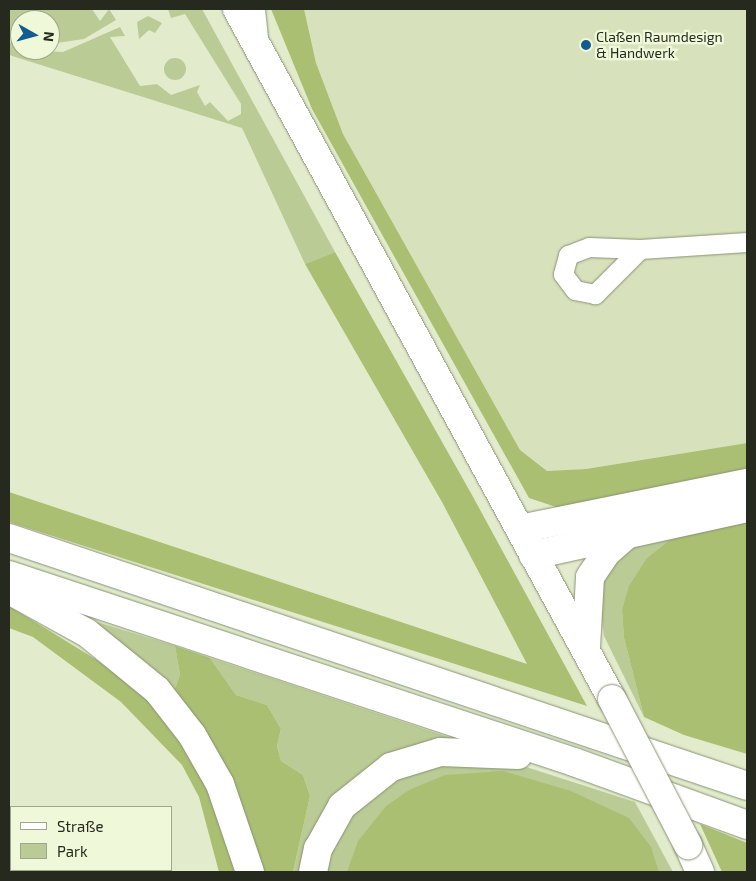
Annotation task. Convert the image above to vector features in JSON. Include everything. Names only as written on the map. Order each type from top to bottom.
[{"type":"main road","points":[[237,9],[586,647],[700,872]]},
{"type":"main road","points":[[520,529],[747,483]]},
{"type":"main road","points":[[534,555],[747,508]]},
{"type":"main road","points":[[586,647],[590,577],[606,553],[628,533]]},
{"type":"main road","points":[[9,538],[625,741],[747,786]]},
{"type":"main road","points":[[9,575],[574,762],[747,825]]},
{"type":"main road","points":[[9,590],[86,633],[157,690],[192,734],[220,784],[250,872]]},
{"type":"main road","points":[[625,741],[666,740],[747,768]]},
{"type":"main road","points":[[313,872],[318,849],[342,806],[391,767],[440,752],[464,751],[574,762]]},
{"type":"street","points":[[255,9],[261,54]]},
{"type":"street","points":[[640,249],[747,242]]},
{"type":"shaded area","points":[[304,9],[747,9],[747,443],[586,469],[547,471],[520,450],[343,134],[316,63]]},
{"type":"green space","points":[[9,9],[92,9],[100,21],[109,9],[116,20],[84,39],[60,43],[60,10],[10,10],[9,33]]},
{"type":"green space","points":[[168,9],[202,9],[335,252],[305,264],[242,128],[25,60],[60,60],[60,52],[120,27],[125,36],[110,37],[140,86],[157,84],[171,95],[200,85],[197,92],[205,106],[210,102],[228,121],[241,114],[241,104],[185,14],[171,18]]},
{"type":"green space","points":[[271,9],[304,9],[316,63],[343,134],[520,450],[547,471],[586,469],[747,443],[747,472],[565,510],[529,498],[312,109]]},
{"type":"green space","points":[[148,16],[162,23],[155,33],[149,30],[139,39],[137,22]]},
{"type":"green space","points":[[175,58],[183,61],[186,69],[183,77],[175,80],[167,77],[164,69],[167,61]]},
{"type":"green space","points":[[335,252],[472,495],[587,706],[9,522],[9,492],[527,664],[442,502],[305,264]]},
{"type":"green space","points":[[747,517],[747,754],[684,735],[644,717],[624,638],[622,610],[629,586],[647,558],[674,537]]},
{"type":"green space","points":[[714,525],[622,610],[624,638],[644,717],[604,636],[597,584],[630,541]]},
{"type":"green space","points":[[9,606],[118,673],[156,705],[181,737],[215,804],[235,872],[219,872],[199,797],[182,765],[121,702],[33,637],[9,628]]},
{"type":"green space","points":[[81,617],[175,646],[180,675],[174,691]]},
{"type":"green space","points":[[175,646],[210,658],[236,695],[267,705],[281,729],[277,746],[281,761],[303,775],[310,796],[293,872],[261,872],[230,773],[174,691],[180,675]]},
{"type":"green space","points":[[210,658],[460,741],[394,755],[310,872],[293,872],[310,796],[303,775],[281,761],[277,746],[281,729],[267,705],[236,695]]},
{"type":"green space","points":[[431,760],[520,765],[635,802],[673,872],[325,872],[331,846],[352,810],[386,779]]},
{"type":"green space","points":[[503,771],[571,791],[629,818],[651,847],[659,872],[347,872],[358,841],[386,806],[409,790],[445,775]]},
{"type":"green space","points":[[700,824],[747,843],[747,872],[722,872]]},
{"type":"place","name":"Claßen Raumdesign & Handwerk","points":[[586,45]]}]
